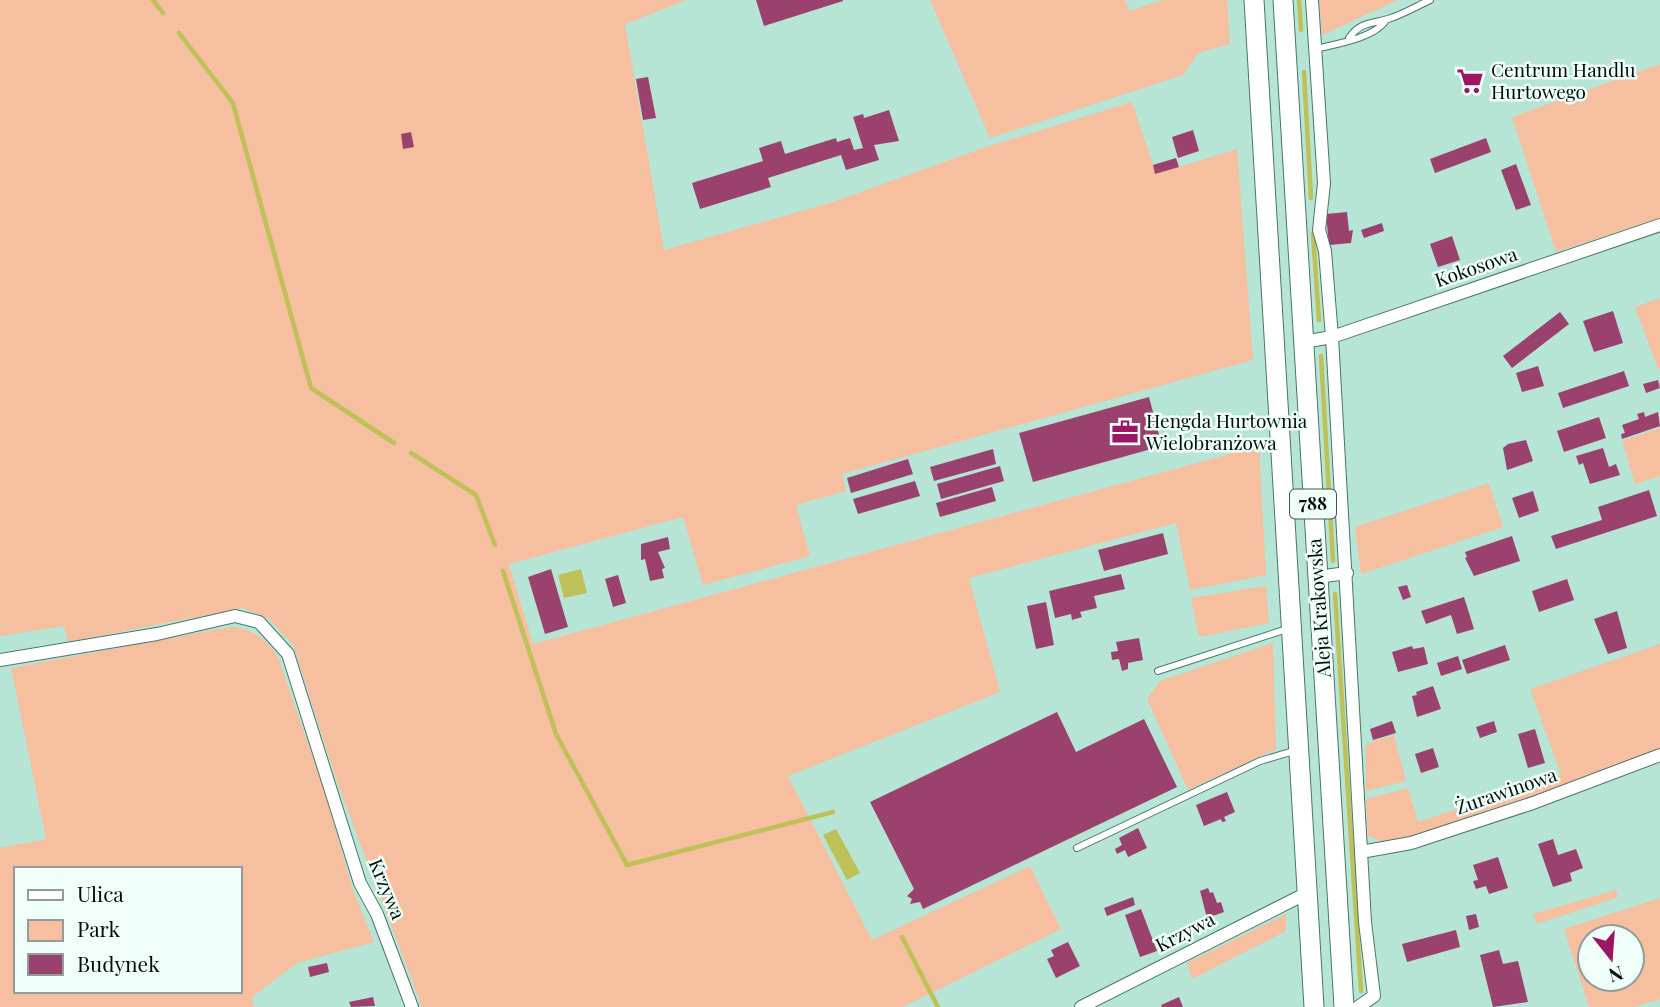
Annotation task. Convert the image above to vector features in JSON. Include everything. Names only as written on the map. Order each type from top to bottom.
[{"type":"main road","name":"Aleja Krakowska","points":[[1254,0],[1314,1007]]},
{"type":"main road","name":"Aleja Krakowska","points":[[1283,0],[1344,1007]]},
{"type":"street","points":[[1312,0],[1324,183],[1320,213],[1332,337],[1347,573],[1365,922],[1374,996],[1357,1007]]},
{"type":"street","points":[[1295,214],[1320,213]]},
{"type":"street","name":"Kokosowa","points":[[1303,342],[1332,337],[1660,225]]},
{"type":"street","points":[[1317,577],[1347,573]]},
{"type":"street","name":"Krzywa","points":[[0,660],[157,634],[235,616],[246,617],[269,631],[288,654],[360,883],[377,914],[412,1007]]},
{"type":"street","name":"Żurawinowa","points":[[1361,852],[1411,844],[1533,803],[1660,755]]},
{"type":"street","name":"Krzywa","points":[[1081,1007],[1307,893]]},
{"type":"lane","points":[[1315,49],[1349,38],[1360,38],[1374,32],[1386,20],[1430,0]]},
{"type":"lane","points":[[1158,671],[1291,627]]},
{"type":"lane","points":[[1077,848],[1260,761],[1299,749]]},
{"type":"green space","points":[[0,0],[687,0],[625,24],[664,250],[833,202],[980,149],[1132,102],[1156,174],[1237,149],[1253,360],[842,474],[846,491],[796,505],[810,556],[703,585],[683,517],[509,564],[533,644],[1259,446],[1266,575],[1190,590],[1176,523],[969,578],[1000,692],[788,776],[872,940],[1030,866],[1061,929],[903,1007],[422,1007],[337,782],[293,645],[269,619],[243,608],[68,642],[64,626],[0,636]]},
{"type":"green space","points":[[930,0],[1125,0],[1129,11],[1163,0],[1227,0],[1230,44],[1198,53],[1183,75],[990,138]]},
{"type":"green space","points":[[1319,0],[1398,0],[1322,35]]},
{"type":"green space","points":[[1660,64],[1660,218],[1556,252],[1512,117]]},
{"type":"green space","points":[[1660,298],[1660,368],[1658,369],[1635,307]]},
{"type":"green space","points":[[1660,428],[1660,476],[1635,484],[1622,441]]},
{"type":"green space","points":[[1489,483],[1503,527],[1361,574],[1355,527]]},
{"type":"green space","points":[[1266,586],[1269,623],[1199,637],[1191,598]]},
{"type":"green space","points":[[230,627],[245,630],[258,636],[278,657],[323,787],[353,890],[374,942],[297,963],[252,997],[254,1007],[0,1007],[0,848],[46,839],[11,668]]},
{"type":"green space","points":[[1273,643],[1276,749],[1188,790],[1147,699],[1160,681]]},
{"type":"green space","points":[[1660,644],[1660,751],[1497,810],[1394,841],[1383,842],[1368,836],[1366,799],[1408,788],[1418,822],[1561,775],[1530,689]]},
{"type":"green space","points":[[1394,735],[1406,781],[1366,791],[1366,744]]},
{"type":"green space","points":[[1616,890],[1618,897],[1537,924],[1533,914]]},
{"type":"green space","points":[[1660,898],[1660,999],[1634,1007],[1589,1007],[1585,993],[1646,993],[1646,923],[1583,923]]},
{"type":"green space","points":[[1286,914],[1286,931],[1192,979],[1187,963]]},
{"type":"green space","points":[[1576,925],[1576,966],[1564,929]]},
{"type":"shaded area","points":[[581,569],[587,593],[564,598],[558,575]]},
{"type":"shaded area","points":[[836,829],[860,873],[847,880],[823,835]]},
{"type":"building","points":[[756,0],[843,0],[843,1],[764,26]]},
{"type":"building","points":[[648,77],[656,118],[643,120],[636,79]]},
{"type":"building","points":[[889,110],[899,141],[874,145],[879,160],[846,170],[841,155],[768,178],[771,187],[700,209],[692,183],[763,161],[759,148],[781,141],[785,154],[836,138],[837,142],[850,138],[854,150],[863,148],[853,117],[863,114],[864,118]]},
{"type":"building","points":[[1193,130],[1199,151],[1178,158],[1172,137]]},
{"type":"building","points":[[411,132],[414,147],[403,149],[401,134]]},
{"type":"building","points":[[1486,138],[1491,152],[1435,173],[1430,159]]},
{"type":"building","points":[[1176,158],[1179,167],[1155,174],[1153,165]]},
{"type":"building","points":[[1516,164],[1531,205],[1516,210],[1501,170]]},
{"type":"building","points":[[1347,212],[1349,231],[1353,230],[1351,243],[1329,245],[1326,214]]},
{"type":"building","points":[[1382,223],[1384,231],[1364,238],[1361,230]]},
{"type":"building","points":[[1452,236],[1460,260],[1438,267],[1430,244]]},
{"type":"building","points":[[1613,311],[1623,343],[1594,352],[1583,321]]},
{"type":"building","points":[[1560,312],[1569,324],[1512,368],[1503,356]]},
{"type":"building","points":[[1538,366],[1544,386],[1522,392],[1516,373]]},
{"type":"building","points":[[1624,371],[1629,386],[1563,408],[1558,393]]},
{"type":"building","points":[[1658,380],[1660,388],[1646,393],[1643,384]]},
{"type":"building","points":[[1149,397],[1162,446],[1033,482],[1019,433]]},
{"type":"building","points":[[1644,412],[1645,417],[1658,412],[1660,426],[1622,439],[1621,434],[1625,433],[1622,425],[1639,419],[1637,414]]},
{"type":"building","points":[[1599,417],[1606,438],[1564,452],[1557,431]]},
{"type":"building","points":[[1526,440],[1533,461],[1507,470],[1503,448],[1508,444]]},
{"type":"building","points":[[1603,448],[1609,467],[1616,464],[1620,475],[1590,484],[1583,463],[1579,465],[1576,456]]},
{"type":"building","points":[[993,449],[996,464],[934,481],[930,467]]},
{"type":"building","points":[[908,459],[913,474],[851,493],[847,478]]},
{"type":"building","points":[[1000,466],[1004,481],[941,499],[937,484]]},
{"type":"building","points":[[915,481],[920,496],[858,514],[853,499]]},
{"type":"building","points":[[992,487],[996,501],[940,517],[936,503]]},
{"type":"building","points":[[1649,490],[1657,516],[1556,549],[1551,536],[1602,520],[1598,507]]},
{"type":"building","points":[[1533,491],[1539,511],[1519,518],[1512,498]]},
{"type":"building","points":[[1163,533],[1168,554],[1104,571],[1098,550]]},
{"type":"building","points":[[1512,536],[1520,561],[1474,576],[1465,558],[1465,552]]},
{"type":"building","points":[[668,537],[670,549],[658,552],[665,568],[662,569],[664,578],[650,581],[645,559],[641,560],[641,544]]},
{"type":"building","points":[[551,569],[568,627],[545,634],[528,577]]},
{"type":"building","points":[[1121,574],[1125,589],[1094,596],[1097,608],[1080,612],[1082,617],[1072,620],[1071,614],[1055,618],[1049,591]]},
{"type":"building","points":[[618,575],[626,603],[613,607],[605,579]]},
{"type":"building","points":[[1567,579],[1574,600],[1539,612],[1532,591]]},
{"type":"building","points":[[1407,585],[1411,597],[1403,600],[1398,587]]},
{"type":"building","points":[[1464,597],[1474,629],[1457,634],[1451,615],[1426,624],[1421,611]]},
{"type":"building","points":[[1046,602],[1054,645],[1036,649],[1027,606]]},
{"type":"building","points":[[1617,611],[1627,648],[1608,654],[1594,619]]},
{"type":"building","points":[[1139,638],[1143,660],[1128,663],[1128,669],[1122,671],[1119,659],[1112,660],[1111,652],[1118,651],[1116,642]]},
{"type":"building","points":[[1505,645],[1510,660],[1467,674],[1462,660]]},
{"type":"building","points":[[1412,646],[1413,649],[1424,647],[1428,664],[1398,672],[1392,652]]},
{"type":"building","points":[[1458,656],[1462,669],[1441,676],[1437,663]]},
{"type":"building","points":[[1433,686],[1441,709],[1417,717],[1412,696]]},
{"type":"building","points":[[1057,712],[1076,752],[1144,719],[1177,787],[923,909],[920,902],[910,904],[912,899],[907,896],[914,889],[870,802]]},
{"type":"building","points":[[1392,721],[1396,733],[1373,740],[1370,729]]},
{"type":"building","points":[[1494,721],[1497,732],[1480,738],[1476,727]]},
{"type":"building","points":[[1535,729],[1545,763],[1528,768],[1518,734]]},
{"type":"building","points":[[1433,748],[1439,767],[1421,773],[1415,754]]},
{"type":"building","points":[[1227,792],[1235,812],[1224,817],[1226,821],[1222,822],[1221,819],[1204,826],[1196,805]]},
{"type":"building","points":[[1138,828],[1147,848],[1128,857],[1125,850],[1117,854],[1115,849],[1122,845],[1119,838]]},
{"type":"building","points":[[1553,839],[1558,855],[1576,849],[1583,868],[1570,873],[1572,881],[1553,887],[1538,844]]},
{"type":"building","points":[[1498,857],[1508,888],[1489,894],[1486,886],[1476,889],[1473,881],[1478,880],[1473,865]]},
{"type":"building","points":[[1208,888],[1210,893],[1213,892],[1217,903],[1221,902],[1224,912],[1207,918],[1200,891]]},
{"type":"building","points":[[1133,897],[1135,905],[1107,916],[1104,908]]},
{"type":"building","points":[[1141,909],[1157,951],[1140,957],[1125,915]]},
{"type":"building","points":[[1476,914],[1479,927],[1469,930],[1466,916]]},
{"type":"building","points":[[1456,930],[1460,947],[1407,962],[1402,944]]},
{"type":"building","points":[[1068,942],[1080,966],[1056,978],[1047,959],[1054,956],[1051,950]]},
{"type":"building","points":[[1499,950],[1503,964],[1518,961],[1528,1002],[1493,1007],[1480,955]]},
{"type":"building","points":[[327,963],[329,972],[310,977],[308,967]]},
{"type":"building","points":[[373,997],[375,1006],[351,1007],[349,1002]]},
{"type":"building","points":[[1179,997],[1183,1007],[1162,1007],[1161,1005]]},
{"type":"waterway","points":[[153,0],[163,13]]},
{"type":"waterway","points":[[1299,0],[1301,30]]},
{"type":"waterway","points":[[179,33],[233,103],[311,388],[394,443]]},
{"type":"waterway","points":[[1304,72],[1311,198]]},
{"type":"waterway","points":[[1313,234],[1319,320]]},
{"type":"waterway","points":[[1321,356],[1333,561]]},
{"type":"waterway","points":[[411,453],[476,495],[495,545]]},
{"type":"waterway","points":[[503,571],[556,734],[627,865],[833,812]]},
{"type":"waterway","points":[[1335,594],[1361,991]]},
{"type":"waterway","points":[[902,937],[938,1007]]},
{"type":"place","name":"Centrum Handlu Hurtowego","points":[[1470,81]]},
{"type":"place","name":"Hengda Hurtownia Wielobranżowa","points":[[1125,432]]}]
